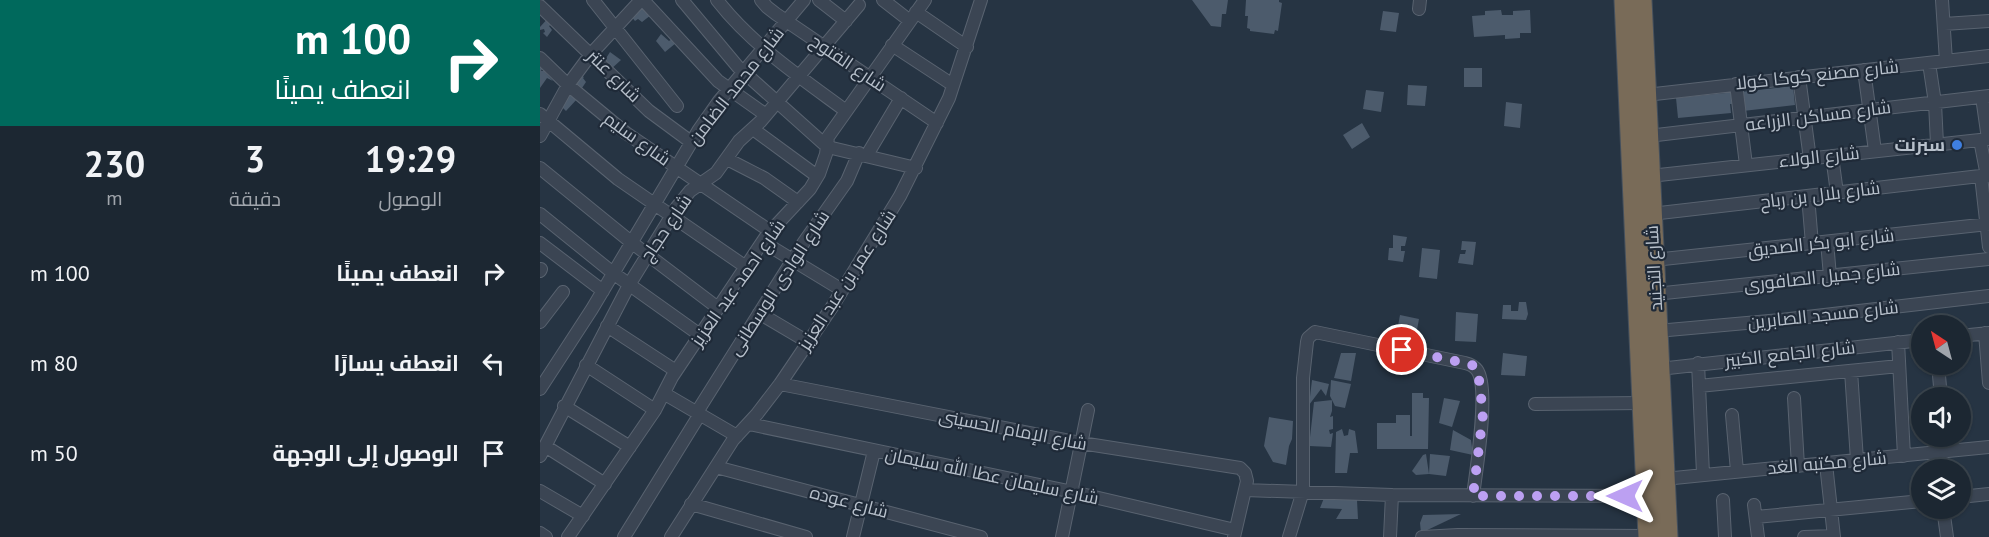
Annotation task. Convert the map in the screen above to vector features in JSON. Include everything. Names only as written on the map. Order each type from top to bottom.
[{"type":"highway","name":"شارع التجنيد","points":[[1625,0],[1649,537]]},
{"type":"highway","name":"شارع التجنيد","points":[[1641,0],[1667,537]]},
{"type":"street","points":[[592,0],[678,106]]},
{"type":"street","points":[[540,136],[544,118],[591,54],[613,28],[642,0],[718,81],[766,115]]},
{"type":"street","points":[[682,0],[743,72],[826,146],[916,168]]},
{"type":"street","points":[[717,0],[731,18],[763,48],[846,111]]},
{"type":"street","name":"شارع محمد الضامن","points":[[540,389],[603,291],[691,142],[728,90],[804,0]]},
{"type":"street","points":[[819,0],[846,21]]},
{"type":"street","points":[[883,0],[967,47]]},
{"type":"street","name":"شارع احمد عبد العزيز","points":[[568,537],[655,410],[676,371],[763,242],[818,176],[826,154],[828,136],[925,0]]},
{"type":"street","name":"شارع عمر بن عبد العزيز","points":[[671,537],[737,436],[780,384],[900,196],[916,168],[953,85],[981,0]]},
{"type":"street","points":[[1942,0],[1946,61]]},
{"type":"street","name":"شارع الفتوح","points":[[767,2],[786,21],[937,123]]},
{"type":"street","name":"شارع حجاج","points":[[542,451],[629,285],[671,216],[690,191],[716,173],[739,141],[766,115],[859,5]]},
{"type":"street","name":"شارع عنتر","points":[[540,6],[649,111],[691,142]]},
{"type":"street","points":[[1944,24],[1989,21]]},
{"type":"street","points":[[892,45],[953,85]]},
{"type":"street","name":"شارع مصنع كوكا كولا","points":[[1646,95],[1989,56]]},
{"type":"street","name":"شارع سليم","points":[[540,58],[568,86],[627,134],[771,231]]},
{"type":"street","points":[[1929,63],[1935,103],[1937,144]]},
{"type":"street","points":[[1864,70],[1875,151]]},
{"type":"street","points":[[1799,77],[1810,159]]},
{"type":"street","points":[[1736,84],[1746,165]]},
{"type":"street","points":[[1985,97],[1989,247]]},
{"type":"street","name":"شارع مساكن الزراعه","points":[[1648,136],[1985,97]]},
{"type":"street","name":"شارع الوادى الوسطانى","points":[[624,537],[792,260],[901,98]]},
{"type":"street","points":[[544,118],[618,179],[746,267]]},
{"type":"street","points":[[753,129],[818,176]]},
{"type":"street","name":"شارع الولاء","points":[[1650,176],[1986,139]]},
{"type":"street","points":[[1832,156],[1837,193]]},
{"type":"street","points":[[727,159],[764,178],[798,202]]},
{"type":"street","points":[[540,168],[631,242],[718,308]]},
{"type":"street","name":"شارع بلال بن رباح","points":[[1652,214],[1986,176]]},
{"type":"street","points":[[1808,196],[1812,244]]},
{"type":"street","points":[[540,214],[613,273],[700,335]]},
{"type":"street","name":"شارع ابو بكر الصديق","points":[[1654,261],[1988,224]]},
{"type":"street","points":[[763,242],[842,290]]},
{"type":"street","points":[[540,243],[603,291]]},
{"type":"street","points":[[1827,243],[1830,276]]},
{"type":"street","name":"شارع جميل الصافورى","points":[[1655,294],[1989,259]]},
{"type":"street","points":[[540,322],[563,292]]},
{"type":"street","name":"شارع مسجد الصابرين","points":[[1657,331],[1781,320],[1989,296]]},
{"type":"street","points":[[759,313],[808,342]]},
{"type":"street","points":[[607,326],[676,371]]},
{"type":"street","points":[[1289,537],[1303,491],[1304,359],[1308,338],[1311,334],[1319,332],[1475,367],[1480,376],[1483,414],[1473,496]]},
{"type":"street","points":[[1971,335],[1987,333],[1989,383]]},
{"type":"street","name":"شارع الجامع الكبير","points":[[1659,369],[1911,341]]},
{"type":"street","points":[[1898,342],[1904,456]]},
{"type":"street","points":[[1698,363],[1703,474]]},
{"type":"street","points":[[586,365],[655,410]]},
{"type":"street","points":[[1699,386],[1899,366]]},
{"type":"street","points":[[1851,371],[1857,460]]},
{"type":"street","name":"شارع الإمام الحسينى","points":[[780,384],[1081,443],[1236,467],[1245,473],[1247,481],[1245,490]]},
{"type":"street","points":[[665,394],[737,436]]},
{"type":"street","points":[[1794,398],[1798,466]]},
{"type":"street","points":[[1535,405],[1644,403]]},
{"type":"street","points":[[564,406],[630,447]]},
{"type":"street","points":[[1062,537],[1088,410]]},
{"type":"street","points":[[1732,415],[1737,471]]},
{"type":"street","name":"شارع سليمان عطا الله سليمان","points":[[748,424],[1072,492],[1235,533]]},
{"type":"street","points":[[1939,459],[1941,447]]},
{"type":"street","name":"شارع مكتبه الغد","points":[[1665,478],[1989,447]]},
{"type":"street","points":[[542,451],[605,484]]},
{"type":"street","points":[[853,537],[874,451]]},
{"type":"street","points":[[1804,537],[1834,536],[1826,464]]},
{"type":"street","name":"شارع عوده","points":[[716,467],[981,537]]},
{"type":"street","points":[[540,490],[583,516]]},
{"type":"street","points":[[1235,533],[1245,490],[1392,495],[1647,496]]},
{"type":"street","points":[[1971,496],[1989,494]]},
{"type":"street","points":[[1389,537],[1392,495]]},
{"type":"street","points":[[1723,500],[1725,537]]},
{"type":"street","points":[[1758,537],[1755,511],[1832,510],[1911,502]]},
{"type":"street","points":[[691,504],[806,537]]},
{"type":"street","points":[[1945,519],[1947,537]]},
{"type":"street","points":[[540,533],[546,537]]},
{"type":"street","points":[[1422,537],[1458,535],[1649,537]]},
{"type":"building","points":[[1192,0],[1228,0],[1226,14],[1222,14],[1221,27],[1211,26]]},
{"type":"building","points":[[1246,0],[1279,0],[1282,3],[1278,31],[1275,30],[1274,34],[1250,31],[1247,28],[1248,16],[1245,16]]},
{"type":"building","points":[[643,2],[651,15],[642,22],[638,19],[635,21],[630,15]]},
{"type":"building","points":[[1501,10],[1502,15],[1513,15],[1513,11],[1530,10],[1531,33],[1520,33],[1520,38],[1505,39],[1505,35],[1474,37],[1472,16],[1485,15],[1485,11]]},
{"type":"building","points":[[1383,11],[1399,13],[1396,32],[1380,30]]},
{"type":"building","points":[[550,16],[552,24],[549,26],[552,30],[547,37],[543,33],[544,29],[540,30],[540,27]]},
{"type":"building","points":[[661,34],[669,41],[672,39],[676,43],[665,52],[656,41]]},
{"type":"building","points":[[610,52],[621,60],[610,70],[603,63]]},
{"type":"building","points":[[540,61],[544,65],[541,71],[544,71],[553,81],[547,78],[540,88]]},
{"type":"building","points":[[1464,68],[1482,68],[1482,87],[1464,87]]},
{"type":"building","points":[[579,75],[584,77],[586,82],[582,88],[575,82]]},
{"type":"building","points":[[1408,85],[1427,86],[1425,106],[1407,105]]},
{"type":"building","points":[[1793,86],[1795,105],[1743,111],[1741,92]]},
{"type":"building","points":[[1366,90],[1384,92],[1381,112],[1363,109]]},
{"type":"building","points":[[569,92],[578,98],[566,111],[561,106]]},
{"type":"building","points":[[1735,92],[1736,104],[1730,104],[1731,113],[1678,118],[1676,98]]},
{"type":"building","points":[[1506,102],[1522,104],[1520,128],[1504,126]]},
{"type":"building","points":[[1362,123],[1370,137],[1352,149],[1343,135]]},
{"type":"building","points":[[1393,235],[1407,237],[1405,246],[1401,246],[1401,251],[1405,251],[1403,262],[1388,260],[1389,248],[1393,248]]},
{"type":"building","points":[[1462,241],[1476,242],[1473,265],[1458,263],[1460,254],[1465,254],[1466,250],[1461,250]]},
{"type":"building","points":[[1422,248],[1440,250],[1437,279],[1419,277]]},
{"type":"building","points":[[1519,302],[1526,302],[1528,314],[1526,320],[1502,319],[1503,305],[1511,305],[1511,311],[1518,311]]},
{"type":"building","points":[[1456,312],[1478,314],[1476,342],[1455,341]]},
{"type":"building","points":[[1400,315],[1419,319],[1414,346],[1403,344],[1404,341],[1395,342]]},
{"type":"building","points":[[1341,353],[1356,353],[1351,381],[1334,378]]},
{"type":"building","points":[[1503,353],[1527,356],[1525,376],[1501,375]]},
{"type":"building","points":[[1312,380],[1329,384],[1326,396],[1321,389],[1309,405]]},
{"type":"building","points":[[1331,380],[1351,384],[1345,408],[1335,406],[1330,396]]},
{"type":"building","points":[[1412,393],[1423,393],[1423,398],[1429,398],[1428,449],[1377,449],[1377,423],[1396,423],[1396,415],[1410,415],[1410,436],[1412,436]]},
{"type":"building","points":[[1444,398],[1460,401],[1452,427],[1439,423]]},
{"type":"building","points":[[1332,400],[1330,417],[1333,416],[1333,429],[1329,430],[1330,434],[1333,433],[1331,447],[1309,446],[1314,402]]},
{"type":"building","points":[[1269,417],[1293,421],[1292,439],[1286,465],[1273,462],[1264,446]]},
{"type":"building","points":[[1342,429],[1344,436],[1348,435],[1349,429],[1355,431],[1358,453],[1350,453],[1347,473],[1335,473],[1336,432]]},
{"type":"building","points":[[1453,430],[1471,440],[1473,455],[1450,450]]},
{"type":"building","points":[[1426,454],[1429,474],[1416,475],[1412,471]]},
{"type":"building","points":[[1430,454],[1450,456],[1446,476],[1429,474]]},
{"type":"building","points":[[1324,498],[1357,500],[1358,519],[1336,519],[1342,509],[1320,508]]},
{"type":"building","points":[[1461,514],[1421,533],[1420,523],[1423,515]]},
{"type":"place","name":"سبرنت","points":[[1957,145]]},
{"type":"route","points":[[1402,350],[1465,363],[1472,365],[1478,371],[1483,414],[1473,496],[1625,496]]}]
